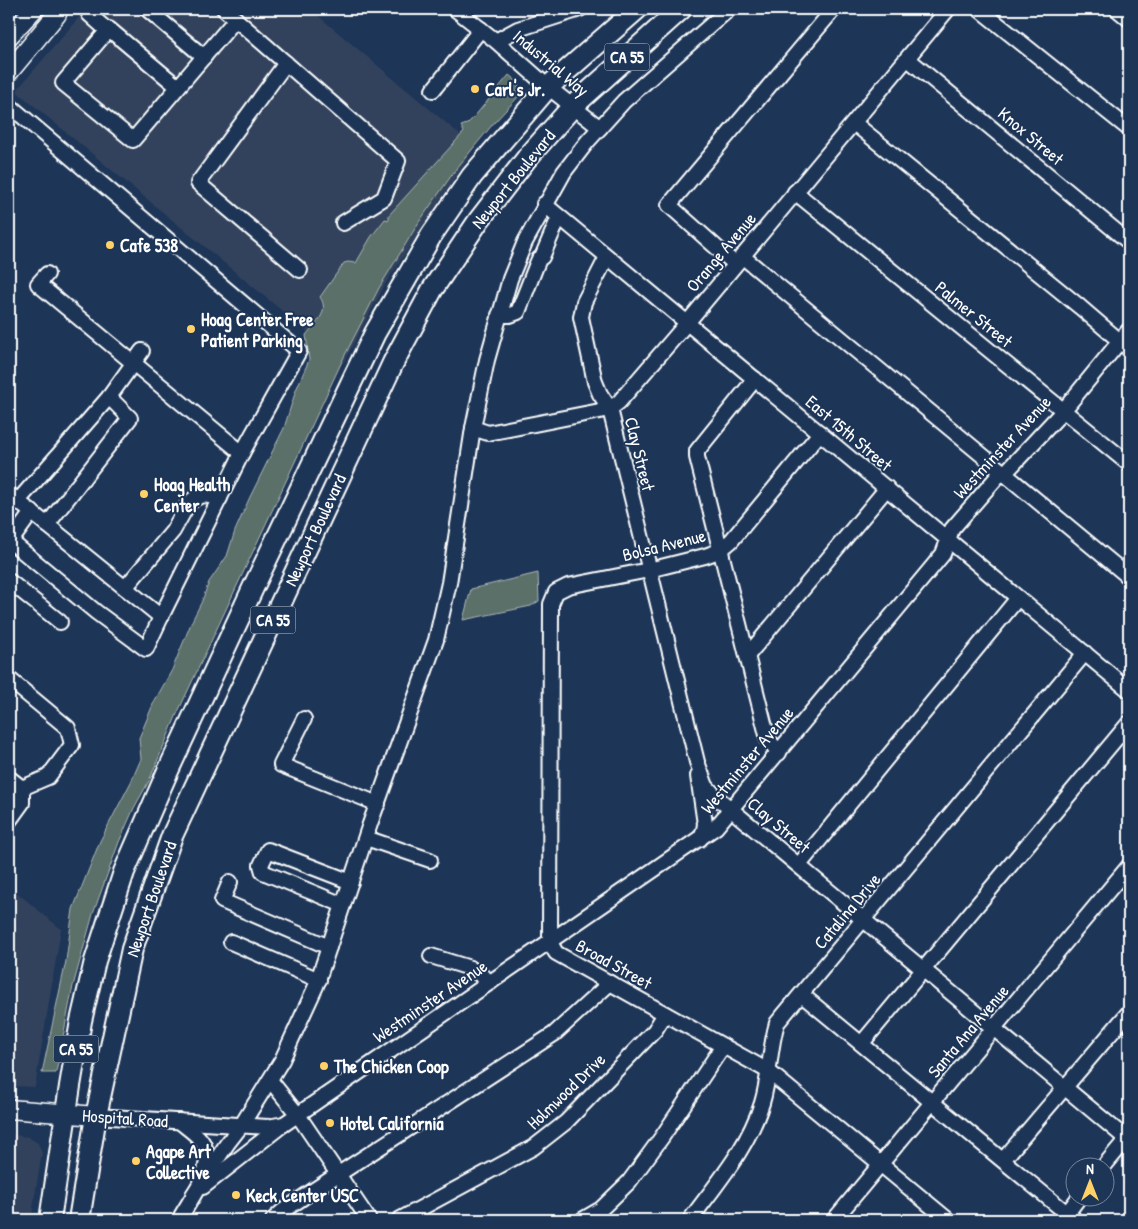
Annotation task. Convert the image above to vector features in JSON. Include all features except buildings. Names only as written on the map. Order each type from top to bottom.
[{"type":"highway","name":"Newport Boulevard","points":[[50,1220],[81,1021],[95,961],[124,872],[167,773],[253,588],[375,333],[431,236],[472,176],[548,87],[637,9]]},
{"type":"highway","name":"Newport Boulevard","points":[[79,1220],[96,1116],[132,950],[172,836],[392,363],[432,290],[479,220],[527,158],[574,106],[681,9]]},
{"type":"main road","points":[[9,36],[34,9]]},
{"type":"main road","points":[[9,72],[57,14],[58,9]]},
{"type":"main road","name":"Hospital Road","points":[[9,1109],[96,1116]]},
{"type":"street","points":[[94,9],[89,14],[178,87]]},
{"type":"street","points":[[147,9],[204,57]]},
{"type":"street","points":[[224,9],[398,161],[384,198],[343,223]]},
{"type":"street","name":"Industrial Way","points":[[454,9],[496,41],[548,87],[600,128]]},
{"type":"street","points":[[496,41],[518,29],[580,9]]},
{"type":"street","points":[[193,1195],[241,1126],[282,1060],[318,980],[330,947],[366,838],[436,640],[448,583],[473,428],[487,360],[510,279],[525,242],[544,204],[564,172],[587,142],[624,101],[729,9]]},
{"type":"street","points":[[834,9],[669,205],[1005,474],[1129,577]]},
{"type":"street","name":"Orange Avenue","points":[[610,409],[619,402],[687,323],[948,9]]},
{"type":"street","points":[[979,9],[1129,129]]},
{"type":"street","points":[[1117,9],[1129,19]]},
{"type":"street","points":[[108,31],[63,82],[133,140],[236,19]]},
{"type":"street","points":[[433,90],[481,29]]},
{"type":"street","name":"Knox Street","points":[[908,59],[1129,242]]},
{"type":"street","points":[[286,63],[198,183],[300,270]]},
{"type":"street","points":[[9,105],[299,351],[242,454],[146,649],[96,612],[10,540],[32,512]]},
{"type":"street","points":[[854,123],[1080,307],[1125,346]]},
{"type":"street","name":"Palmer Street","points":[[795,192],[1129,464]]},
{"type":"street","name":"East 15th Street","points":[[544,204],[1129,690]]},
{"type":"street","points":[[500,315],[510,315],[518,312],[539,259],[542,257],[559,217]]},
{"type":"street","name":"Clay Street","points":[[607,257],[584,302],[581,317],[595,382],[610,409],[697,762],[706,786],[732,810],[1128,1138]]},
{"type":"street","points":[[47,274],[38,284],[242,454]]},
{"type":"street","name":"Westminster Avenue","points":[[241,1126],[268,1127],[284,1124],[716,827],[943,554],[952,529],[998,476],[1005,474],[1125,346],[1129,330]]},
{"type":"street","points":[[142,351],[109,397],[13,498],[161,617]]},
{"type":"street","points":[[755,379],[697,451],[697,458],[768,739],[779,752]]},
{"type":"street","points":[[47,525],[130,418],[109,397]]},
{"type":"street","points":[[473,428],[488,432],[610,409]]},
{"type":"street","name":"Bolsa Avenue","points":[[556,592],[568,586],[649,570],[705,556],[719,550],[730,541],[820,433]]},
{"type":"street","points":[[747,656],[886,488]]},
{"type":"street","points":[[125,588],[173,530],[188,504],[195,498],[204,495],[220,498]]},
{"type":"street","points":[[9,581],[60,622]]},
{"type":"street","name":"Broad Street","points":[[556,592],[551,604],[550,942],[556,953],[768,1071],[948,1220]]},
{"type":"street","points":[[798,865],[1018,598]]},
{"type":"street","name":"Catalina Drive","points":[[690,1220],[738,1155],[752,1130],[762,1101],[777,1024],[1085,653]]},
{"type":"street","points":[[9,679],[68,728],[72,745],[48,776],[22,788]]},
{"type":"street","points":[[304,720],[281,765],[378,804]]},
{"type":"street","points":[[862,1044],[1129,723]]},
{"type":"street","points":[[697,762],[705,824],[700,838]]},
{"type":"street","points":[[9,778],[22,788]]},
{"type":"street","points":[[9,821],[22,803],[22,788]]},
{"type":"street","points":[[366,838],[430,860]]},
{"type":"street","points":[[344,904],[263,872],[261,865],[268,850],[351,882]]},
{"type":"street","name":"Santa Ana Avenue","points":[[834,1220],[1129,866]]},
{"type":"street","points":[[230,882],[222,901],[330,947]]},
{"type":"street","points":[[231,942],[318,980]]},
{"type":"street","points":[[431,956],[470,968],[491,982]]},
{"type":"street","points":[[273,1220],[282,1211],[554,1034],[610,983]]},
{"type":"street","points":[[802,994],[1002,1160],[1068,1218],[1075,1206]]},
{"type":"street","points":[[1002,1160],[1129,1012]]},
{"type":"street","name":"Holmwood Drive","points":[[399,1220],[534,1147],[566,1122],[655,1030],[665,1014]]},
{"type":"street","points":[[582,1220],[600,1209],[629,1182],[662,1137],[723,1046]]},
{"type":"street","points":[[270,1080],[298,1115],[369,1220]]},
{"type":"street","name":"Hospital Road","points":[[96,1116],[241,1126]]},
{"type":"street","points":[[179,1121],[200,1139],[208,1156],[206,1170],[179,1220]]},
{"type":"street","points":[[193,1195],[284,1124]]},
{"type":"street","points":[[1113,1156],[1128,1138]]},
{"type":"shaded area","points":[[86,9],[310,9],[475,147],[386,283],[344,362],[16,91]]},
{"type":"shaded area","points":[[9,886],[61,929],[35,1087],[9,1086]]},
{"type":"shaded area","points":[[9,1134],[28,1137],[38,1143],[42,1153],[31,1220],[9,1220]]},
{"type":"green space","points":[[509,75],[519,83],[517,93],[519,96],[456,169],[419,222],[379,288],[344,357],[177,714],[149,781],[134,808],[119,842],[93,914],[73,986],[56,1073],[42,1073],[66,961],[73,909],[100,841],[141,759],[139,738],[154,702],[172,670],[209,582],[227,556],[235,531],[249,499],[284,428],[296,390],[309,360],[306,335],[323,312],[323,302],[320,297],[344,263],[356,263],[371,237],[385,219],[389,220],[389,215],[464,132],[461,126],[467,124],[474,117]]},
{"type":"green space","points":[[538,573],[539,601],[531,606],[463,620],[471,589]]},
{"type":"place","name":"Carl's Jr.","points":[[475,89]]},
{"type":"place","name":"Cafe 538","points":[[110,245]]},
{"type":"place","name":"Hoag Center Free Patient Parking","points":[[191,329]]},
{"type":"place","name":"Hoag Health Center","points":[[144,494]]},
{"type":"place","name":"The Chicken Coop","points":[[324,1066]]},
{"type":"place","name":"Hotel California","points":[[330,1123]]},
{"type":"place","name":"Agape Art Collective","points":[[136,1161]]},
{"type":"place","name":"Keck Center USC","points":[[236,1195]]}]
